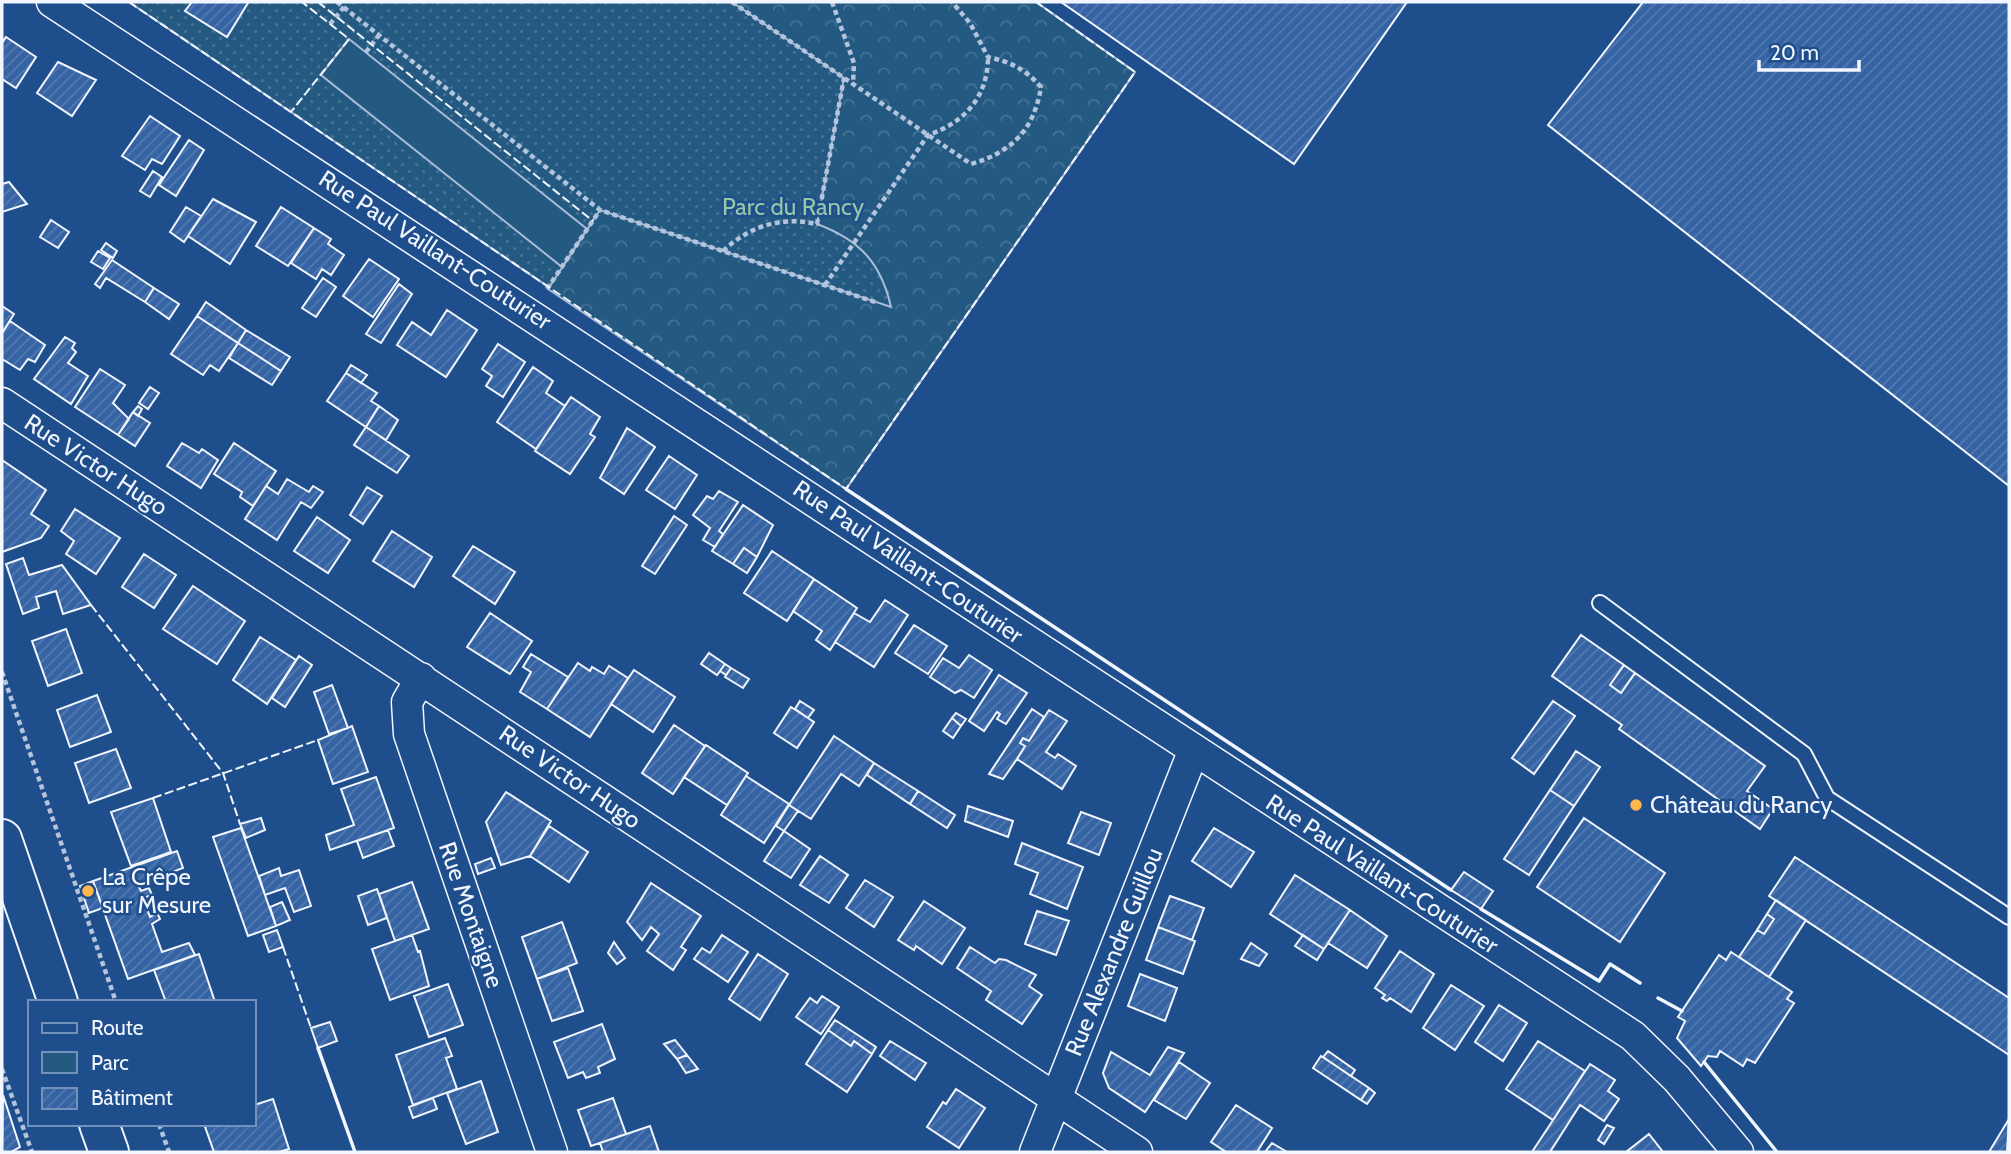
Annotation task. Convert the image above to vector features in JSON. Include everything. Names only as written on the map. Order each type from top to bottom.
[{"type":"main road","points":[[2,839],[57,1000]]},
{"type":"main road","points":[[100,1126],[109,1152]]},
{"type":"street","name":"Rue Paul Vaillant-Couturier","points":[[52,2],[531,312],[1193,752],[1633,1036],[1677,1079],[1738,1152]]},
{"type":"street","name":"Rue Victor Hugo","points":[[2,403],[1137,1152]]},
{"type":"street","name":"Rue Montaigne","points":[[421,678],[407,702],[409,734],[552,1152]]},
{"type":"street","name":"Rue Alexandre Guillou","points":[[1035,1152],[1193,752]]},
{"type":"lane","points":[[1600,603],[1804,754],[1827,798],[2009,917]]},
{"type":"path","points":[[337,2],[600,210],[878,303]]},
{"type":"path","points":[[732,2],[971,164],[997,157],[1021,135],[1036,114],[1041,87],[1028,73],[1009,62],[988,57]]},
{"type":"path","points":[[832,2],[854,63],[853,84]]},
{"type":"path","points":[[825,285],[928,135],[951,127],[967,113],[988,78],[988,57],[970,23],[952,2]]},
{"type":"path","points":[[330,24],[344,7]]},
{"type":"path","points":[[366,52],[379,35]]},
{"type":"path","points":[[723,251],[749,231],[765,225],[800,220],[817,224],[844,78]]},
{"type":"path","points":[[542,297],[600,210]]},
{"type":"path","points":[[2,672],[115,1000]]},
{"type":"path","points":[[2,1069],[32,1152]]},
{"type":"path","points":[[160,1126],[169,1152]]},
{"type":"green space","name":"Parc du Rancy","points":[[129,2],[1036,2],[1135,72],[846,489]]},
{"type":"green space","points":[[732,2],[1036,2],[1135,72],[846,489],[548,289],[600,210],[891,307],[881,278],[866,255],[845,238],[817,224],[844,78]]},
{"type":"green space","points":[[349,39],[587,229],[562,267],[321,75]]},
{"type":"building","points":[[192,2],[248,3],[227,37],[185,11]]},
{"type":"building","points":[[1061,2],[1407,2],[1294,164]]},
{"type":"building","points":[[1643,2],[2009,2],[2009,486],[1548,125]]},
{"type":"building","points":[[6,37],[36,57],[16,88],[2,79],[2,43]]},
{"type":"building","points":[[58,62],[96,80],[72,116],[37,93]]},
{"type":"building","points":[[150,116],[180,136],[162,164],[152,159],[145,170],[122,156]]},
{"type":"building","points":[[189,140],[204,150],[176,196],[159,185]]},
{"type":"building","points":[[153,171],[162,177],[150,197],[140,191]]},
{"type":"building","points":[[9,182],[27,204],[2,212],[2,184]]},
{"type":"building","points":[[213,199],[256,222],[230,264],[188,236]]},
{"type":"building","points":[[186,207],[201,216],[184,242],[170,232]]},
{"type":"building","points":[[281,207],[314,228],[288,266],[256,246]]},
{"type":"building","points":[[51,220],[69,232],[58,248],[40,237]]},
{"type":"building","points":[[314,228],[331,239],[328,244],[344,255],[331,275],[322,269],[316,279],[291,263]]},
{"type":"building","points":[[106,243],[117,251],[113,258],[101,250]]},
{"type":"building","points":[[98,251],[110,258],[103,269],[91,262]]},
{"type":"building","points":[[369,259],[399,279],[373,317],[343,296]]},
{"type":"building","points":[[112,260],[154,288],[145,302],[106,278],[100,288],[95,284]]},
{"type":"building","points":[[323,278],[336,287],[316,317],[302,308]]},
{"type":"building","points":[[399,284],[412,294],[381,343],[366,334]]},
{"type":"building","points":[[154,288],[179,304],[169,319],[145,302]]},
{"type":"building","points":[[206,302],[246,330],[238,343],[197,316]]},
{"type":"building","points":[[2,306],[14,314],[2,333]]},
{"type":"building","points":[[447,310],[477,330],[446,377],[397,345],[412,322],[431,335]]},
{"type":"building","points":[[197,316],[238,343],[219,371],[210,365],[203,375],[171,354]]},
{"type":"building","points":[[10,321],[45,345],[35,362],[28,359],[20,370],[2,359],[2,333]]},
{"type":"building","points":[[246,330],[290,357],[281,371],[238,343]]},
{"type":"building","points":[[65,337],[75,343],[72,348],[76,352],[68,363],[88,376],[71,404],[34,379]]},
{"type":"building","points":[[238,343],[281,371],[272,385],[229,358]]},
{"type":"building","points":[[498,344],[525,362],[503,397],[486,386],[492,376],[482,369]]},
{"type":"building","points":[[351,365],[367,375],[361,383],[346,373]]},
{"type":"building","points":[[533,367],[553,381],[546,393],[565,406],[536,449],[497,422]]},
{"type":"building","points":[[100,369],[125,385],[113,403],[129,419],[118,435],[75,407]]},
{"type":"building","points":[[346,373],[377,393],[371,401],[379,406],[366,427],[327,401]]},
{"type":"building","points":[[150,387],[159,393],[148,409],[139,403]]},
{"type":"building","points":[[571,397],[600,417],[590,434],[595,437],[570,474],[535,451]]},
{"type":"building","points":[[138,406],[142,409],[138,416],[133,412]]},
{"type":"building","points":[[379,406],[398,420],[386,440],[366,427]]},
{"type":"building","points":[[133,412],[150,423],[135,446],[118,435]]},
{"type":"building","points":[[366,427],[409,456],[397,473],[354,445]]},
{"type":"building","points":[[627,428],[655,447],[624,494],[600,478]]},
{"type":"building","points":[[182,443],[199,453],[202,449],[218,460],[201,488],[167,466]]},
{"type":"building","points":[[234,443],[276,471],[253,506],[240,497],[242,492],[214,474]]},
{"type":"building","points":[[669,456],[697,475],[675,509],[646,490]]},
{"type":"building","points":[[2,460],[46,490],[31,514],[49,526],[41,538],[2,552]]},
{"type":"building","points":[[287,479],[309,492],[313,486],[323,492],[311,508],[301,502],[277,540],[245,519],[266,486],[278,494]]},
{"type":"building","points":[[367,487],[382,496],[363,524],[350,515]]},
{"type":"building","points":[[719,491],[738,502],[719,531],[723,534],[715,547],[703,540],[710,528],[693,515],[707,496],[713,499]]},
{"type":"building","points":[[743,505],[773,525],[757,557],[744,548],[733,564],[712,551]]},
{"type":"building","points":[[75,509],[120,538],[96,574],[66,554],[74,541],[61,531]]},
{"type":"building","points":[[674,516],[687,525],[655,574],[642,566]]},
{"type":"building","points":[[317,517],[350,540],[328,573],[294,551]]},
{"type":"building","points":[[392,531],[432,557],[414,587],[373,561]]},
{"type":"building","points":[[473,546],[515,572],[495,604],[453,576]]},
{"type":"building","points":[[744,548],[757,557],[747,573],[733,564]]},
{"type":"building","points":[[772,551],[814,579],[787,621],[744,593]]},
{"type":"building","points":[[144,554],[176,575],[154,608],[122,587]]},
{"type":"building","points":[[23,558],[29,575],[62,565],[91,605],[63,614],[56,591],[36,597],[39,608],[23,614],[6,564]]},
{"type":"building","points":[[814,579],[857,608],[830,650],[816,640],[822,631],[793,611]]},
{"type":"building","points":[[193,586],[245,621],[217,664],[163,629]]},
{"type":"building","points":[[885,600],[908,615],[874,667],[835,642],[854,613],[870,622]]},
{"type":"building","points":[[490,613],[532,641],[510,674],[467,647]]},
{"type":"building","points":[[914,625],[947,646],[928,674],[895,653]]},
{"type":"building","points":[[66,629],[82,673],[48,686],[32,641]]},
{"type":"building","points":[[1581,635],[1624,665],[1610,685],[1621,693],[1635,673],[1765,766],[1747,791],[1773,809],[1760,829],[1619,729],[1622,725],[1552,676]]},
{"type":"building","points":[[260,637],[296,660],[267,704],[233,680]]},
{"type":"building","points":[[709,653],[725,664],[717,675],[701,664]]},
{"type":"building","points":[[531,654],[568,677],[547,709],[520,692],[531,672],[523,667]]},
{"type":"building","points":[[969,655],[992,670],[974,698],[961,690],[955,693],[930,677],[943,658],[959,668]]},
{"type":"building","points":[[299,656],[312,665],[285,707],[272,698]]},
{"type":"building","points":[[578,663],[590,671],[592,667],[604,674],[609,666],[628,678],[590,737],[547,709]]},
{"type":"building","points":[[725,664],[731,668],[726,675],[720,671]]},
{"type":"building","points":[[1624,665],[1635,673],[1621,693],[1610,685]]},
{"type":"building","points":[[731,668],[749,679],[743,688],[725,677]]},
{"type":"building","points":[[634,670],[675,697],[653,732],[611,704]]},
{"type":"building","points":[[999,675],[1027,693],[1006,724],[997,719],[1000,714],[997,712],[984,731],[969,721]]},
{"type":"building","points":[[332,685],[348,728],[329,734],[314,692]]},
{"type":"building","points":[[97,695],[111,732],[70,747],[57,710]]},
{"type":"building","points":[[800,701],[814,710],[808,718],[795,709]]},
{"type":"building","points":[[1553,701],[1575,716],[1534,774],[1512,758]]},
{"type":"building","points":[[791,707],[814,722],[797,748],[774,733]]},
{"type":"building","points":[[1032,709],[1044,717],[1029,741],[1023,738],[1020,743],[1025,746],[1003,779],[989,774]]},
{"type":"building","points":[[1049,710],[1067,721],[1046,752],[1055,758],[1058,754],[1076,766],[1062,789],[1017,759],[1025,746],[1020,743],[1023,738],[1029,741]]},
{"type":"building","points":[[956,713],[966,719],[961,726],[952,718]]},
{"type":"building","points":[[952,718],[961,726],[953,738],[943,731]]},
{"type":"building","points":[[674,725],[705,746],[673,794],[642,773]]},
{"type":"building","points":[[352,726],[368,772],[333,784],[318,740]]},
{"type":"building","points":[[834,736],[874,763],[859,786],[841,774],[811,819],[789,805]]},
{"type":"building","points":[[706,745],[748,773],[727,805],[684,777]]},
{"type":"building","points":[[116,749],[131,788],[89,803],[75,763]]},
{"type":"building","points":[[1576,751],[1600,767],[1574,806],[1550,790]]},
{"type":"building","points":[[874,763],[918,791],[910,804],[867,775]]},
{"type":"building","points":[[746,776],[789,804],[764,843],[721,815]]},
{"type":"building","points":[[376,777],[394,828],[330,850],[326,835],[354,825],[341,789]]},
{"type":"building","points":[[1550,790],[1574,806],[1529,875],[1504,859]]},
{"type":"building","points":[[918,791],[955,815],[947,828],[910,804]]},
{"type":"building","points":[[506,792],[551,821],[530,856],[501,865],[486,822]]},
{"type":"building","points":[[153,798],[171,852],[131,866],[111,812]]},
{"type":"building","points":[[789,805],[798,811],[784,831],[776,826]]},
{"type":"building","points":[[968,806],[1013,821],[1008,837],[965,821]]},
{"type":"building","points":[[1081,812],[1111,823],[1099,855],[1068,843]]},
{"type":"building","points":[[261,818],[265,830],[246,838],[240,824]]},
{"type":"building","points":[[1584,818],[1665,873],[1620,942],[1537,887]]},
{"type":"building","points":[[549,826],[588,852],[569,882],[530,856]]},
{"type":"building","points":[[241,828],[276,926],[248,936],[213,837]]},
{"type":"building","points":[[1214,828],[1254,852],[1231,887],[1192,861]]},
{"type":"building","points":[[388,830],[394,846],[363,858],[357,841]]},
{"type":"building","points":[[784,831],[810,849],[791,878],[764,861]]},
{"type":"building","points":[[1022,843],[1083,867],[1067,909],[1030,894],[1038,873],[1015,864]]},
{"type":"building","points":[[177,851],[183,868],[138,885],[141,891],[149,888],[152,895],[143,898],[150,917],[157,913],[160,919],[152,924],[162,952],[189,943],[195,955],[128,979],[93,881]]},
{"type":"building","points":[[820,856],[848,875],[829,903],[800,885]]},
{"type":"building","points":[[1795,857],[2009,998],[2009,1055],[1769,896]]},
{"type":"building","points":[[491,858],[495,868],[478,874],[475,864]]},
{"type":"building","points":[[279,868],[281,876],[299,870],[311,906],[294,912],[285,888],[265,895],[259,876]]},
{"type":"building","points":[[1464,872],[1493,891],[1481,909],[1451,890]]},
{"type":"building","points":[[1295,875],[1350,910],[1324,949],[1270,914]]},
{"type":"building","points":[[865,880],[893,897],[874,927],[846,908]]},
{"type":"building","points":[[93,881],[103,908],[89,913],[80,886]]},
{"type":"building","points":[[412,882],[429,929],[395,941],[379,894]]},
{"type":"building","points":[[651,883],[701,916],[681,947],[686,950],[673,970],[647,951],[659,934],[651,927],[642,940],[627,922]]},
{"type":"building","points":[[377,889],[387,918],[368,925],[358,896]]},
{"type":"building","points":[[1170,896],[1204,908],[1192,940],[1158,927]]},
{"type":"building","points":[[1776,900],[1806,920],[1769,977],[1739,957],[1757,930],[1764,934],[1774,919],[1767,914]]},
{"type":"building","points":[[924,901],[965,928],[942,964],[916,946],[914,950],[898,940]]},
{"type":"building","points":[[282,902],[290,920],[276,926],[270,907]]},
{"type":"building","points":[[1350,910],[1387,936],[1367,968],[1328,943]]},
{"type":"building","points":[[1037,911],[1069,921],[1056,955],[1025,944]]},
{"type":"building","points":[[1767,914],[1774,919],[1764,934],[1757,930]]},
{"type":"building","points":[[562,922],[577,963],[537,979],[522,937]]},
{"type":"building","points":[[1158,927],[1195,941],[1183,974],[1146,960]]},
{"type":"building","points":[[277,930],[283,947],[269,952],[263,935]]},
{"type":"building","points":[[412,935],[418,952],[420,951],[429,986],[390,1000],[372,949]]},
{"type":"building","points":[[722,935],[748,952],[728,982],[694,959],[702,948],[710,953]]},
{"type":"building","points":[[1303,935],[1324,949],[1317,960],[1295,946]]},
{"type":"building","points":[[614,942],[625,958],[617,964],[608,953]]},
{"type":"building","points":[[1251,943],[1267,954],[1259,966],[1241,959]]},
{"type":"building","points":[[970,947],[995,963],[999,959],[1006,960],[1036,975],[1029,986],[1042,995],[1022,1024],[986,1000],[991,991],[957,968]]},
{"type":"building","points":[[1400,951],[1434,974],[1411,1012],[1390,998],[1387,1001],[1382,998],[1385,995],[1375,988]]},
{"type":"building","points":[[1731,952],[1792,992],[1787,999],[1794,1003],[1755,1063],[1747,1059],[1743,1066],[1720,1051],[1717,1057],[1708,1056],[1701,1066],[1677,1038],[1685,1021],[1678,1017],[1719,955],[1726,960]]},
{"type":"building","points":[[199,954],[214,1000],[165,1000],[154,970]]},
{"type":"building","points":[[758,954],[788,974],[760,1020],[729,999]]},
{"type":"building","points":[[568,968],[583,1011],[552,1021],[537,979]]},
{"type":"building","points":[[1140,974],[1177,988],[1165,1021],[1128,1006]]},
{"type":"building","points":[[448,984],[463,1025],[429,1037],[414,996]]},
{"type":"building","points":[[1451,985],[1484,1006],[1455,1050],[1423,1028]]},
{"type":"building","points":[[822,996],[839,1007],[821,1034],[796,1017],[810,998],[817,1003]]},
{"type":"building","points":[[1499,1005],[1527,1023],[1503,1061],[1475,1042]]},
{"type":"building","points":[[835,1020],[876,1047],[872,1054],[854,1041],[851,1046],[828,1030]]},
{"type":"building","points":[[330,1022],[337,1041],[318,1048],[311,1028]]},
{"type":"building","points":[[602,1024],[615,1059],[598,1067],[600,1073],[586,1078],[583,1072],[568,1078],[554,1042]]},
{"type":"building","points":[[828,1030],[851,1046],[854,1041],[872,1054],[847,1092],[806,1064]]},
{"type":"building","points":[[445,1038],[452,1056],[446,1058],[457,1089],[413,1105],[396,1055]]},
{"type":"building","points":[[675,1040],[687,1055],[677,1059],[664,1044]]},
{"type":"building","points":[[890,1041],[926,1063],[915,1080],[880,1056]]},
{"type":"building","points":[[1538,1041],[1585,1071],[1553,1120],[1506,1089]]},
{"type":"building","points":[[1168,1047],[1184,1053],[1145,1112],[1109,1088],[1103,1073],[1111,1052],[1150,1075]]},
{"type":"building","points":[[1328,1051],[1355,1070],[1351,1076],[1323,1057]]},
{"type":"building","points":[[687,1055],[698,1069],[686,1073],[677,1059]]},
{"type":"building","points":[[1321,1056],[1369,1088],[1361,1100],[1313,1068]]},
{"type":"building","points":[[1179,1062],[1210,1083],[1186,1119],[1154,1100]]},
{"type":"building","points":[[1590,1064],[1615,1080],[1608,1091],[1619,1099],[1604,1121],[1580,1105],[1550,1152],[1532,1152]]},
{"type":"building","points":[[481,1081],[498,1132],[466,1144],[447,1093]]},
{"type":"building","points":[[1369,1088],[1375,1093],[1367,1104],[1361,1100]]},
{"type":"building","points":[[956,1089],[985,1108],[959,1148],[927,1127],[943,1102],[946,1104]]},
{"type":"building","points":[[3,1095],[20,1147],[11,1152],[2,1152]]},
{"type":"building","points":[[433,1098],[437,1109],[413,1118],[409,1107]]},
{"type":"building","points":[[613,1098],[626,1134],[591,1146],[578,1110]]},
{"type":"building","points":[[273,1099],[289,1149],[279,1152],[214,1152],[205,1126],[256,1126],[256,1104]]},
{"type":"building","points":[[1236,1105],[1272,1128],[1257,1152],[1226,1152],[1211,1142]]},
{"type":"building","points":[[2009,1119],[2007,1152],[1989,1152]]},
{"type":"building","points":[[1607,1125],[1614,1128],[1604,1144],[1598,1140]]},
{"type":"building","points":[[650,1126],[659,1152],[603,1152],[600,1143]]},
{"type":"building","points":[[1649,1134],[1663,1152],[1626,1152]]},
{"type":"building","points":[[1272,1143],[1287,1152],[1265,1152]]},
{"type":"fence","points":[[129,2],[846,489],[1135,72],[1036,2]]},
{"type":"fence","points":[[288,110],[291,112],[349,39],[302,2]]},
{"type":"fence","points":[[318,2],[593,221]]},
{"type":"fence","points":[[91,605],[223,773],[240,824]]},
{"type":"fence","points":[[153,798],[318,740]]},
{"type":"fence","points":[[283,947],[311,1028]]},
{"type":"wall","points":[[846,489],[1451,890]]},
{"type":"wall","points":[[1481,909],[1599,981],[1610,964],[1640,983]]},
{"type":"wall","points":[[1658,998],[1682,1011]]},
{"type":"wall","points":[[318,1048],[355,1152]]},
{"type":"wall","points":[[1704,1062],[1777,1152]]},
{"type":"place","name":"Château du Rancy","points":[[1636,805]]},
{"type":"place","name":"La Crêpe sur Mesure","points":[[88,891]]}]
